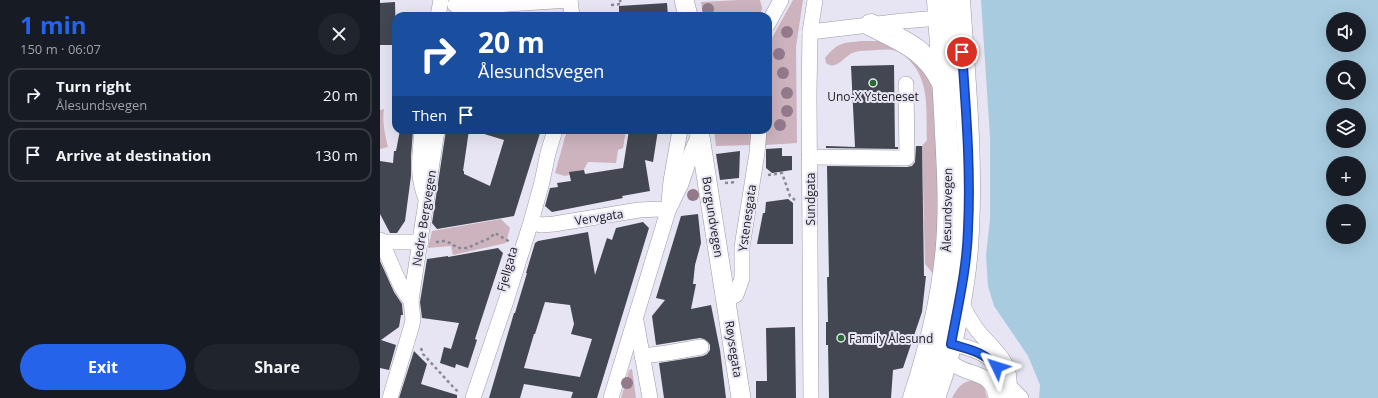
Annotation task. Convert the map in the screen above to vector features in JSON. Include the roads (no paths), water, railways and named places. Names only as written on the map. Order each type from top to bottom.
[{"type":"highway","name":"Ålesundsvegen","points":[[914,398],[943,347],[942,285],[948,244],[948,164],[943,83],[948,5]]},
{"type":"highway","name":"Ålesundsvegen","points":[[934,398],[943,347],[960,299],[964,275],[968,230],[969,182],[967,130],[948,5]]},
{"type":"highway","points":[[871,25],[904,41],[918,50],[930,61],[943,83]]},
{"type":"main road","points":[[680,0],[680,12]]},
{"type":"main road","points":[[684,0],[687,12]]},
{"type":"main road","name":"Borgundvegen","points":[[699,134],[726,300]]},
{"type":"main road","name":"Røysegata","points":[[726,300],[741,398]]},
{"type":"street","points":[[443,12],[451,5],[480,6],[570,0],[572,12]]},
{"type":"street","points":[[772,17],[781,0]]},
{"type":"street","name":"Sundgata","points":[[811,398],[809,157],[810,32],[815,0]]},
{"type":"street","points":[[810,32],[903,21],[948,5]]},
{"type":"street","points":[[809,157],[907,158],[906,84]]},
{"type":"street","points":[[422,134],[420,178],[426,200]]},
{"type":"street","name":"Nedre Bergvegen","points":[[380,396],[404,318],[411,303],[436,134]]},
{"type":"street","name":"Fjellgata","points":[[471,394],[506,301],[531,222],[554,134]]},
{"type":"street","name":"Borgundvegen","points":[[668,211],[671,181],[679,134]]},
{"type":"street","name":"Borgundvegen","points":[[611,398],[668,211],[681,184],[698,134]]},
{"type":"street","name":"Ystenesgata","points":[[726,300],[736,295],[742,278],[742,247],[759,134]]},
{"type":"street","name":"Fjellgata","points":[[471,394],[487,345],[490,326],[534,177],[548,153]]},
{"type":"street","name":"Vervgata","points":[[531,222],[554,224],[644,209],[668,211]]},
{"type":"street","points":[[380,241],[421,242]]},
{"type":"street","points":[[380,241],[386,250],[401,285],[411,303]]},
{"type":"street","points":[[960,299],[969,318],[979,332],[1003,359],[1010,376],[1007,392]]},
{"type":"street","name":"Nedre Bergvegen","points":[[390,398],[413,320],[411,303]]},
{"type":"street","name":"Borgundvegen","points":[[635,320],[650,398]]},
{"type":"street","points":[[642,356],[701,347]]},
{"type":"street","points":[[943,347],[980,352],[989,358],[1004,376],[1007,392]]},
{"type":"street","points":[[943,347],[957,367],[984,378],[992,386],[996,398]]},
{"type":"street","points":[[1007,392],[1021,398]]},
{"type":"water","points":[[981,0],[1378,0],[1378,398],[1039,398],[1040,385],[1028,356],[994,306],[988,286],[986,255],[990,219],[990,137]]},
{"type":"place","name":"Uno-X Ysteneset","points":[[873,83]]},
{"type":"place","name":"Family Ålesund","points":[[841,338]]}]
